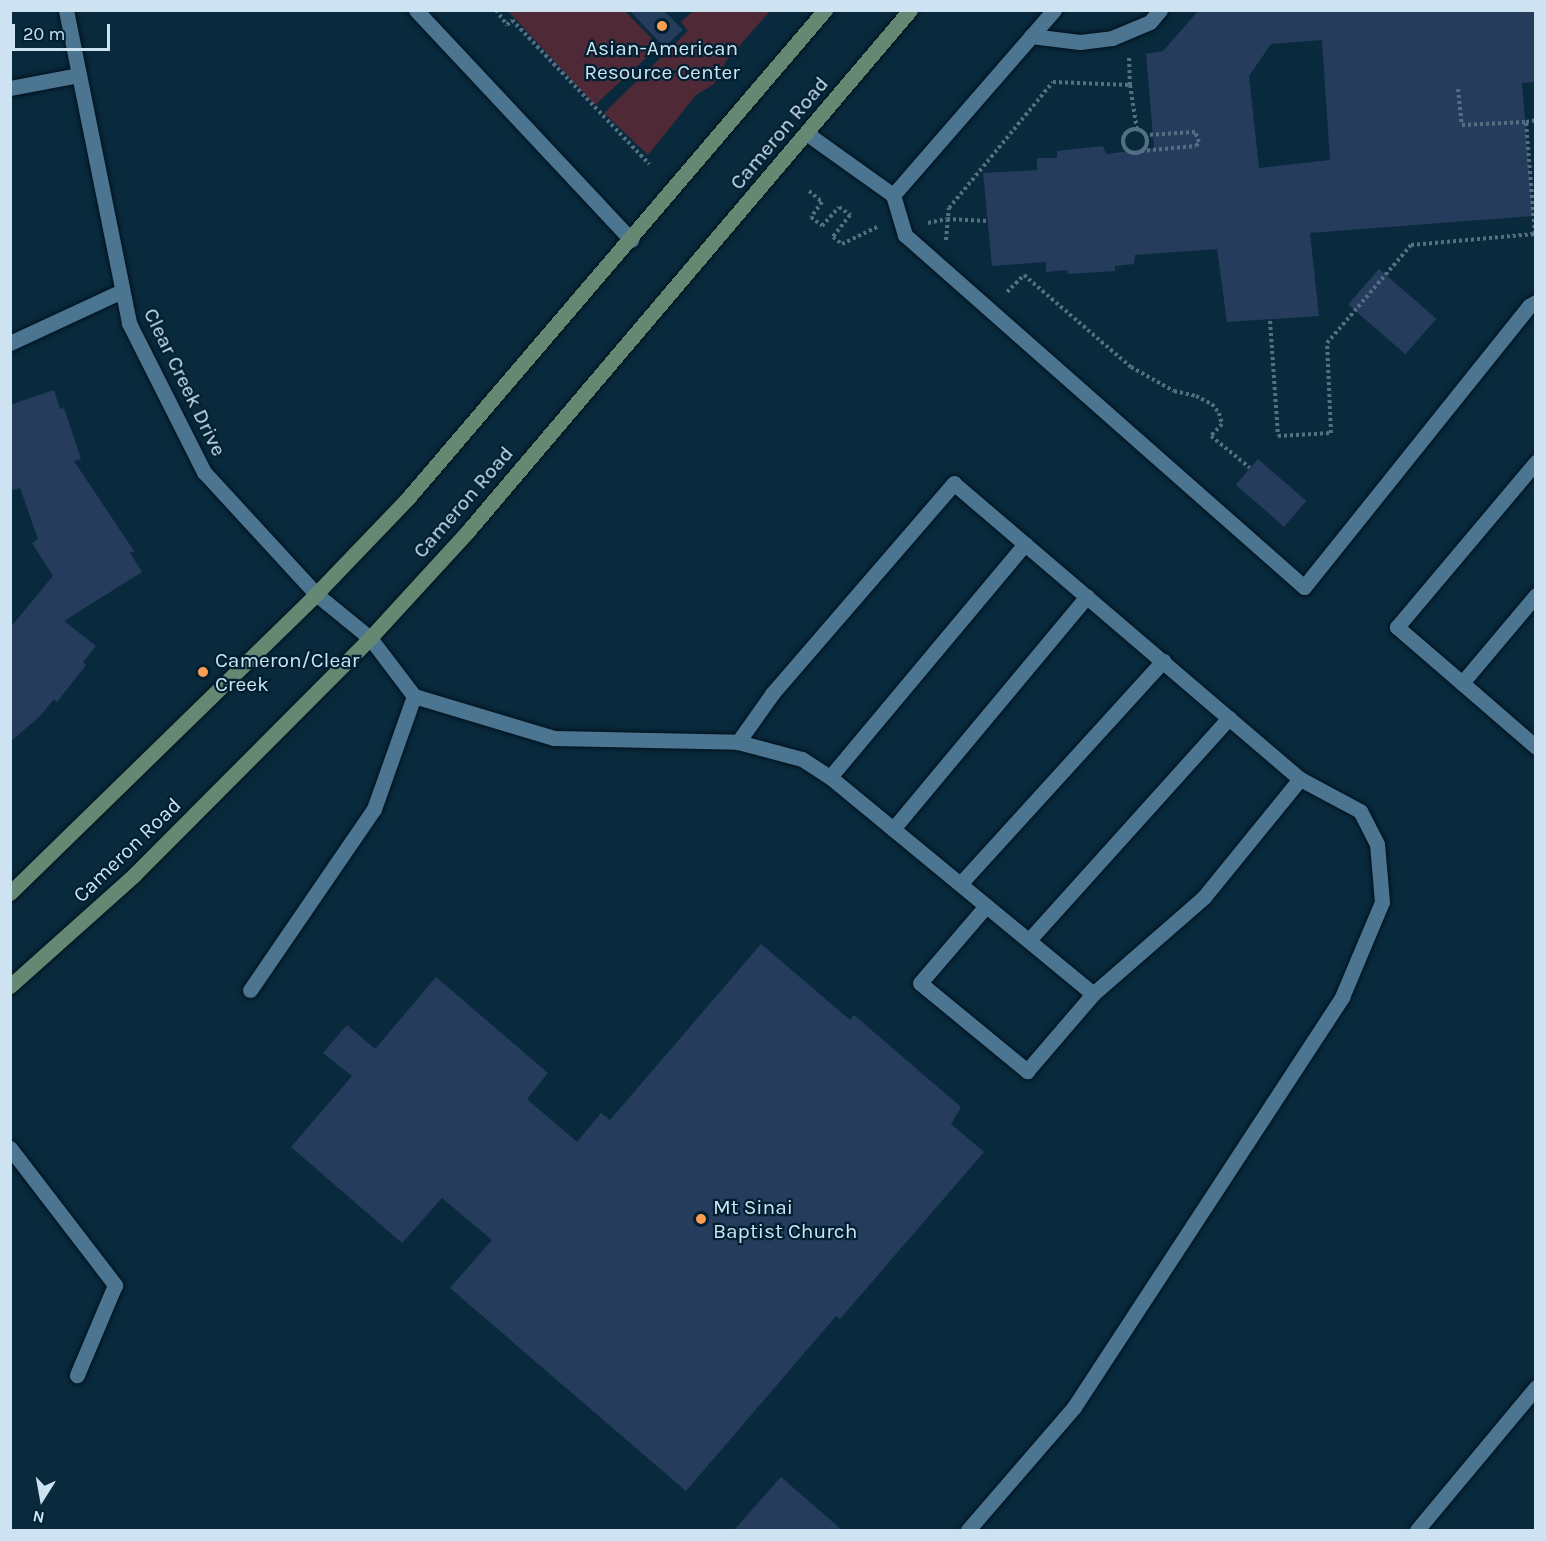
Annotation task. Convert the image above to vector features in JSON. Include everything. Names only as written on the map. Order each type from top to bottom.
[{"type":"main road","name":"Cameron Road","points":[[10,893],[316,594],[408,498],[631,240],[825,10]]},
{"type":"main road","name":"Cameron Road","points":[[10,986],[134,875],[370,638],[468,531],[910,10]]},
{"type":"street","name":"Clear Creek Drive","points":[[66,10],[129,323],[204,472],[316,594],[370,638],[414,696]]},
{"type":"street","points":[[893,195],[1054,10]]},
{"type":"street","points":[[1031,36],[1080,42],[1112,38],[1150,22],[1160,10]]},
{"type":"street","points":[[418,12],[631,240]]},
{"type":"street","points":[[10,88],[79,75]]},
{"type":"street","points":[[806,133],[893,195],[905,235],[1304,587],[1529,306],[1536,302]]},
{"type":"street","points":[[10,343],[122,291]]},
{"type":"street","points":[[1533,740],[1397,627],[1536,462]]},
{"type":"street","points":[[738,742],[772,694],[954,483],[1300,779],[1360,811],[1377,844],[1382,902],[1342,997],[1074,1407],[968,1530]]},
{"type":"street","points":[[830,777],[1025,544]]},
{"type":"street","points":[[1462,683],[1536,595]]},
{"type":"street","points":[[893,829],[1087,596]]},
{"type":"street","points":[[960,884],[1162,661]]},
{"type":"street","points":[[250,990],[375,809],[414,696],[554,738],[738,742],[802,759],[830,777],[1093,994]]},
{"type":"street","points":[[1029,940],[1229,718]]},
{"type":"street","points":[[986,906],[920,983],[1027,1071],[1093,994],[1204,897],[1300,779]]},
{"type":"street","points":[[10,1148],[115,1286],[76,1375]]},
{"type":"street","points":[[1417,1530],[1536,1387]]},
{"type":"path","points":[[496,11],[507,24],[512,20],[649,164]]},
{"type":"path","points":[[1135,52],[1130,55],[1130,85],[1137,130]]},
{"type":"path","points":[[946,242],[949,208],[1053,82],[1130,85]]},
{"type":"path","points":[[1458,89],[1462,125],[1536,120]]},
{"type":"path","points":[[1270,321],[1278,436],[1331,433],[1327,343],[1411,245],[1535,234],[1526,122]]},
{"type":"path","points":[[1137,130],[1145,135],[1196,132],[1199,142],[1196,146],[1130,152],[1123,143],[1126,133],[1137,130]]},
{"type":"path","points":[[1141,151],[1146,145],[1145,135]]},
{"type":"path","points":[[809,191],[822,202],[811,217],[822,226],[839,207],[850,215],[833,237],[842,244],[880,225]]},
{"type":"path","points":[[927,223],[947,219],[988,221]]},
{"type":"path","points":[[997,286],[1006,293],[1024,275],[1131,368],[1174,391],[1196,396],[1212,404],[1220,413],[1222,424],[1210,436],[1250,468]]},
{"type":"shaded area","points":[[508,11],[625,11],[659,46],[595,105]]},
{"type":"shaded area","points":[[693,11],[770,11],[726,61],[714,84],[696,95],[648,155],[604,113],[688,31],[681,22]]},
{"type":"building","name":"Asian-American Resource Center","points":[[629,10],[663,10],[683,30],[664,47]]},
{"type":"building","points":[[1199,10],[1536,10],[1536,82],[1522,83],[1533,216],[1310,233],[1319,316],[1227,322],[1217,249],[1135,255],[1134,264],[1115,266],[1115,271],[1068,274],[1067,270],[1046,272],[1046,262],[992,266],[983,173],[1037,170],[1037,158],[1057,158],[1057,151],[1103,146],[1106,154],[1154,148],[1146,54],[1163,51]],"holes":[[[1322,40],[1330,160],[1259,168],[1249,76],[1271,44]]]},
{"type":"building","points":[[1379,269],[1436,319],[1406,354],[1348,304]]},
{"type":"building","points":[[54,390],[60,409],[64,408],[81,459],[74,461],[134,551],[130,553],[142,572],[64,621],[96,646],[83,662],[86,665],[57,702],[54,699],[40,716],[10,742],[10,628],[53,576],[32,543],[38,539],[20,488],[10,491],[10,405]]},
{"type":"building","points":[[1258,459],[1306,501],[1284,527],[1236,485]]},
{"type":"building","name":"Mt Sinai Baptist Church","points":[[761,944],[850,1020],[854,1015],[961,1107],[951,1124],[984,1152],[840,1319],[836,1316],[686,1491],[450,1288],[492,1240],[442,1198],[402,1243],[291,1147],[352,1076],[323,1053],[347,1025],[375,1049],[436,977],[548,1073],[527,1099],[577,1142],[601,1113],[610,1120]]},
{"type":"building","points":[[781,1477],[842,1530],[734,1530]]},
{"type":"place","name":"Asian-American Resource Center","points":[[662,26]]},
{"type":"place","name":"Cameron/Clear Creek","points":[[203,672]]},
{"type":"place","name":"Mt Sinai Baptist Church","points":[[701,1219]]}]
